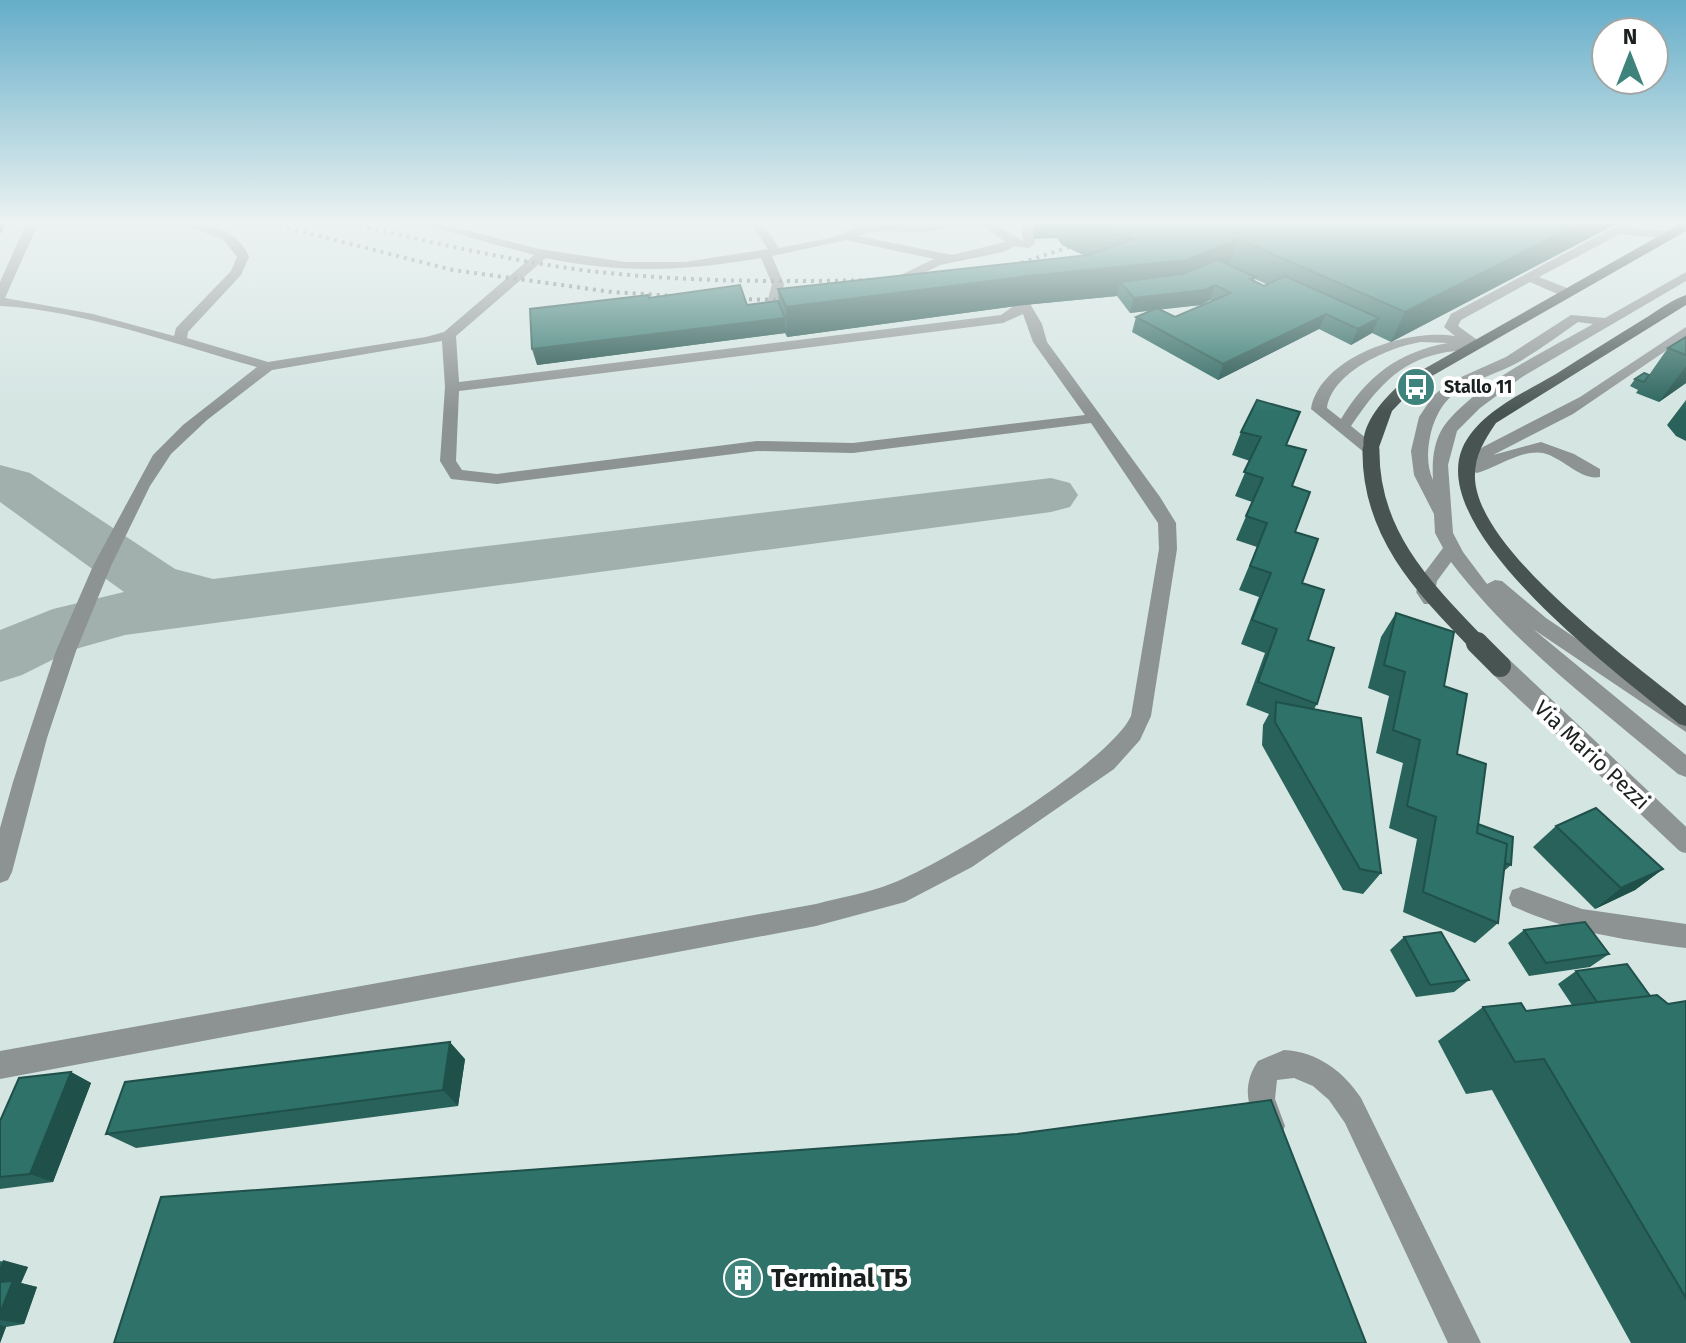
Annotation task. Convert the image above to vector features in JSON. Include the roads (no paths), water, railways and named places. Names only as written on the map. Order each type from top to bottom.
[{"type":"main road","points":[[1577,287],[1422,375],[1399,392],[1374,429],[1371,480],[1376,500],[1401,553],[1425,585],[1500,666],[1686,829]]},
{"type":"main road","points":[[1686,299],[1491,420],[1478,435],[1470,454],[1468,470],[1478,516],[1517,572],[1686,721]]},
{"type":"street","points":[[189,345],[180,339],[181,331],[223,287]]},
{"type":"street","points":[[0,299],[72,313],[268,366],[418,343],[449,335],[505,287]]},
{"type":"street","points":[[770,318],[782,292],[780,287]]},
{"type":"street","points":[[873,288],[880,287]]},
{"type":"street","points":[[1476,344],[1457,335],[1451,322],[1514,287]]},
{"type":"street","points":[[1551,287],[1567,293]]},
{"type":"street","points":[[1668,287],[1517,374],[1460,417],[1443,445],[1440,465],[1441,516],[1482,574],[1521,608],[1686,721]]},
{"type":"street","points":[[452,387],[766,342],[1010,318],[1024,305],[1035,324],[1027,336]]},
{"type":"street","points":[[1607,322],[1576,318],[1511,360],[1455,385],[1438,399],[1427,417],[1419,451],[1422,475],[1441,516],[1451,550],[1483,591],[1533,640],[1684,766]]},
{"type":"street","points":[[0,1065],[816,915],[896,894],[942,873],[1106,763],[1133,734],[1141,716],[1169,537],[1160,510],[1095,418],[1027,336],[982,322]]},
{"type":"street","points":[[1468,470],[1486,450],[1509,437],[1549,422],[1686,331]]},
{"type":"street","points":[[449,335],[452,387],[448,461],[457,475],[497,479],[757,446],[853,448],[1095,418]]},
{"type":"street","points":[[1371,450],[1326,416],[1318,404],[1327,387],[1354,364],[1414,339],[1476,344]]},
{"type":"street","points":[[1342,428],[1369,388],[1389,371],[1421,353],[1476,344]]},
{"type":"street","points":[[0,872],[46,702],[75,622],[108,552],[166,449],[268,366]]},
{"type":"street","points":[[1492,460],[1512,446],[1552,428]]},
{"type":"street","points":[[1468,470],[1541,447],[1568,457],[1594,473]]},
{"type":"street","points":[[1451,550],[1428,580],[1425,592],[1440,612],[1511,684],[1686,829]]},
{"type":"street","name":"Via Mario Pezzi","points":[[1500,666],[1686,842]]},
{"type":"street","points":[[1521,898],[1543,909],[1594,925],[1686,936]]},
{"type":"street","points":[[1282,1152],[1259,1091],[1264,1075],[1274,1065],[1290,1062],[1321,1074],[1331,1082],[1359,1119],[1465,1343]]},
{"type":"railway","points":[[574,287],[689,297]]},
{"type":"railway","points":[[725,299],[801,300]]},
{"type":"place","name":"Stallo 11","points":[[1416,387]]},
{"type":"place","name":"Terminal T5","points":[[743,1278]]}]
